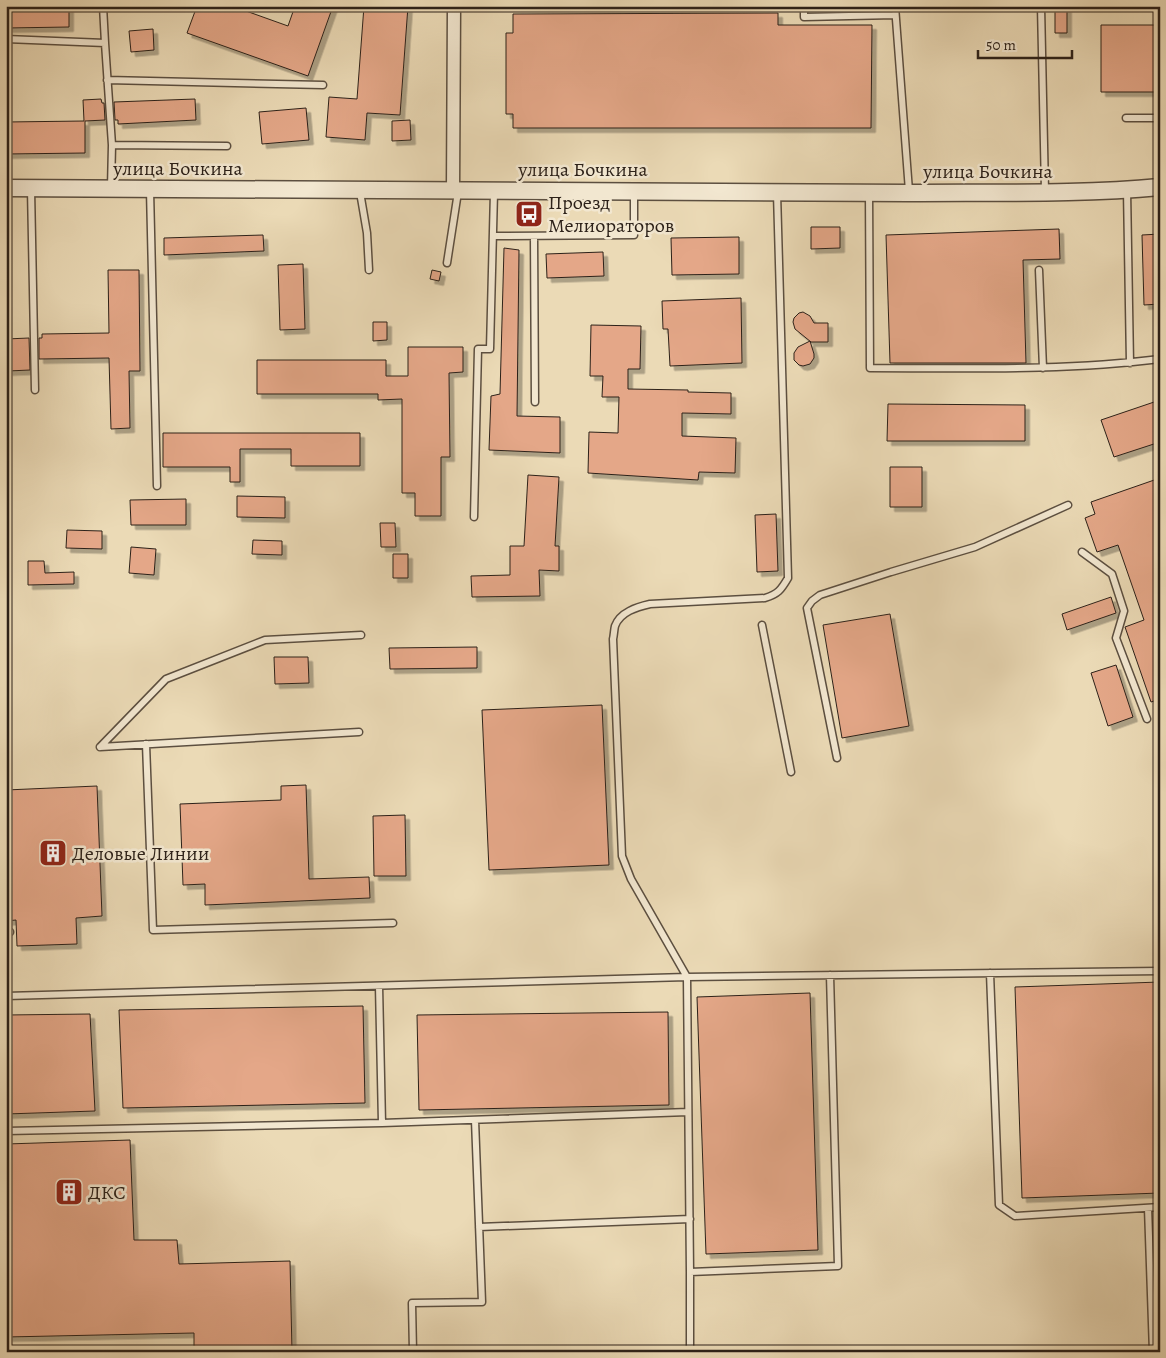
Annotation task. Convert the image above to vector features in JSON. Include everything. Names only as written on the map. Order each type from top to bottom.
[{"type":"street","points":[[454,6],[456,190]]},
{"type":"street","name":"улица Бочкина","points":[[6,188],[909,193],[1045,192],[1127,190],[1160,187]]},
{"type":"lane","points":[[103,6],[112,145],[111,189]]},
{"type":"lane","points":[[804,6],[804,17],[895,15]]},
{"type":"lane","points":[[895,6],[909,193]]},
{"type":"lane","points":[[1041,6],[1045,192]]},
{"type":"lane","points":[[1122,7],[1160,7]]},
{"type":"lane","points":[[6,39],[105,42]]},
{"type":"lane","points":[[107,80],[323,85]]},
{"type":"lane","points":[[1126,118],[1160,118]]},
{"type":"lane","points":[[112,145],[227,146]]},
{"type":"lane","points":[[30,188],[35,390]]},
{"type":"lane","points":[[150,189],[158,486]]},
{"type":"lane","points":[[447,263],[456,190]]},
{"type":"lane","points":[[1127,190],[1130,363]]},
{"type":"lane","points":[[360,191],[367,233],[369,270]]},
{"type":"lane","points":[[474,518],[478,349],[490,349],[494,191]]},
{"type":"lane","points":[[493,236],[634,235],[634,191]]},
{"type":"lane","points":[[690,1352],[687,977],[631,879],[622,856],[613,639],[615,627],[620,618],[639,606],[765,598],[776,594],[783,588],[788,578],[777,191]]},
{"type":"lane","points":[[869,192],[870,368],[1043,368],[1130,363],[1160,359]]},
{"type":"lane","points":[[534,236],[534,402]]},
{"type":"lane","points":[[1039,270],[1043,368]]},
{"type":"lane","points":[[837,758],[807,608],[812,601],[820,595],[975,547],[1068,505]]},
{"type":"lane","points":[[1082,552],[1112,574],[1124,611],[1116,638],[1147,719]]},
{"type":"lane","points":[[762,625],[791,772]]},
{"type":"lane","points":[[358,732],[100,747],[166,679],[265,640],[361,635]]},
{"type":"lane","points":[[146,744],[153,930],[393,923]]},
{"type":"lane","points":[[6,996],[687,977],[1160,971]]},
{"type":"lane","points":[[990,973],[999,1204],[1015,1216],[1160,1207]]},
{"type":"lane","points":[[690,1272],[838,1266],[830,975]]},
{"type":"lane","points":[[379,986],[382,1123]]},
{"type":"lane","points":[[6,1131],[382,1123],[688,1112]]},
{"type":"lane","points":[[413,1352],[412,1303],[482,1302],[476,1120]]},
{"type":"lane","points":[[1148,1208],[1153,1352]]},
{"type":"lane","points":[[479,1227],[690,1219]]},
{"type":"building","points":[[6,6],[69,6],[69,27],[6,28]]},
{"type":"building","points":[[197,6],[232,6],[288,26],[295,6],[333,6],[308,76],[187,33]]},
{"type":"building","points":[[364,6],[408,6],[400,115],[367,113],[365,140],[326,137],[329,97],[357,99]]},
{"type":"building","points":[[1055,6],[1067,6],[1067,33],[1055,33]]},
{"type":"building","points":[[778,13],[778,25],[872,25],[871,128],[513,128],[513,114],[506,114],[506,33],[513,33],[513,14]]},
{"type":"building","points":[[1101,25],[1160,25],[1160,92],[1101,92]]},
{"type":"building","points":[[153,29],[154,50],[131,52],[129,31]]},
{"type":"building","points":[[101,99],[102,103],[104,103],[105,120],[85,121],[85,153],[6,154],[6,122],[84,121],[83,100]]},
{"type":"building","points":[[195,99],[196,120],[118,124],[118,120],[115,120],[114,102]]},
{"type":"building","points":[[306,108],[309,140],[262,144],[259,112]]},
{"type":"building","points":[[410,120],[411,140],[392,141],[392,121]]},
{"type":"building","points":[[811,227],[840,227],[840,248],[811,249]]},
{"type":"building","points":[[1059,229],[1060,259],[1023,260],[1026,363],[890,363],[886,235]]},
{"type":"building","points":[[1160,234],[1160,304],[1144,305],[1142,235]]},
{"type":"building","points":[[263,235],[264,251],[164,255],[164,238]]},
{"type":"building","points":[[739,237],[739,274],[672,275],[671,238]]},
{"type":"building","points":[[504,248],[519,250],[517,416],[560,417],[560,453],[489,450],[491,396],[500,394]]},
{"type":"building","points":[[603,252],[604,276],[547,278],[546,254]]},
{"type":"building","points":[[303,264],[305,329],[280,330],[278,265]]},
{"type":"building","points":[[108,270],[139,270],[140,371],[129,371],[130,428],[111,429],[109,358],[39,359],[39,338],[42,338],[42,334],[109,333]]},
{"type":"building","points":[[432,270],[441,272],[439,281],[430,279]]},
{"type":"building","points":[[741,298],[742,363],[670,366],[668,329],[663,329],[662,301]]},
{"type":"building","points":[[803,312],[810,316],[814,323],[828,323],[828,342],[811,342],[795,329],[794,318]]},
{"type":"building","points":[[373,322],[387,322],[387,340],[373,341]]},
{"type":"building","points":[[591,325],[641,326],[640,369],[628,369],[628,389],[731,393],[731,414],[682,413],[682,436],[736,438],[735,473],[699,472],[698,480],[588,473],[589,432],[618,433],[619,397],[602,397],[603,376],[590,376]]},
{"type":"building","points":[[29,338],[30,370],[8,371],[6,339]]},
{"type":"building","points":[[810,341],[814,358],[810,364],[799,365],[794,360],[794,353],[798,347]]},
{"type":"building","points":[[408,347],[463,347],[463,372],[449,373],[450,457],[441,457],[441,516],[415,516],[415,493],[402,493],[402,399],[378,400],[378,394],[257,394],[257,360],[386,360],[386,376],[408,376]]},
{"type":"building","points":[[1160,400],[1160,442],[1114,457],[1101,420]]},
{"type":"building","points":[[888,404],[1025,405],[1025,441],[887,441]]},
{"type":"building","points":[[163,433],[360,433],[360,466],[291,466],[291,449],[240,449],[240,482],[230,482],[230,467],[163,467]]},
{"type":"building","points":[[890,467],[922,467],[922,507],[890,507]]},
{"type":"building","points":[[528,475],[559,477],[555,546],[559,546],[559,571],[539,570],[540,596],[472,597],[471,576],[510,575],[510,546],[524,546]]},
{"type":"building","points":[[1160,478],[1160,699],[1151,702],[1125,627],[1144,620],[1118,545],[1097,552],[1085,518],[1095,514],[1091,502]]},
{"type":"building","points":[[237,496],[285,497],[285,518],[237,517]]},
{"type":"building","points":[[186,499],[186,525],[131,525],[130,500]]},
{"type":"building","points":[[776,514],[778,571],[757,572],[755,515]]},
{"type":"building","points":[[380,523],[395,523],[396,547],[381,547]]},
{"type":"building","points":[[67,530],[102,531],[102,549],[66,548]]},
{"type":"building","points":[[253,540],[282,541],[282,555],[252,554]]},
{"type":"building","points":[[131,547],[156,549],[154,575],[129,573]]},
{"type":"building","points":[[393,554],[408,554],[408,578],[393,578]]},
{"type":"building","points":[[28,561],[44,561],[45,573],[74,572],[74,584],[28,585]]},
{"type":"building","points":[[1111,597],[1116,613],[1067,630],[1062,614]]},
{"type":"building","points":[[890,614],[909,726],[842,738],[823,625]]},
{"type":"building","points":[[477,647],[477,668],[390,669],[389,648]]},
{"type":"building","points":[[274,657],[308,657],[309,683],[275,684]]},
{"type":"building","points":[[1116,665],[1133,717],[1108,726],[1091,673]]},
{"type":"building","points":[[602,705],[609,865],[489,870],[482,710]]},
{"type":"building","points":[[306,785],[309,879],[369,877],[370,898],[205,905],[205,884],[183,885],[180,804],[281,800],[281,786]]},
{"type":"building","name":"Деловые Линии","points":[[97,786],[102,916],[76,918],[77,944],[17,946],[16,920],[6,921],[6,790]]},
{"type":"building","points":[[405,815],[406,876],[374,876],[373,816]]},
{"type":"building","points":[[1160,982],[1160,1193],[1022,1198],[1015,987]]},
{"type":"building","points":[[810,993],[818,1250],[706,1254],[697,997]]},
{"type":"building","points":[[363,1006],[365,1103],[123,1108],[119,1010]]},
{"type":"building","points":[[668,1012],[669,1105],[419,1110],[417,1015]]},
{"type":"building","points":[[90,1014],[95,1111],[6,1114],[6,1015]]},
{"type":"building","name":"ДКС","points":[[130,1140],[134,1240],[177,1240],[179,1264],[290,1261],[292,1352],[194,1352],[194,1333],[6,1337],[6,1144]]},
{"type":"place","name":"Проезд Мелиораторов","points":[[529,214]]},
{"type":"place","name":"Деловые Линии","points":[[53,853]]},
{"type":"place","name":"ДКС","points":[[69,1192]]}]
